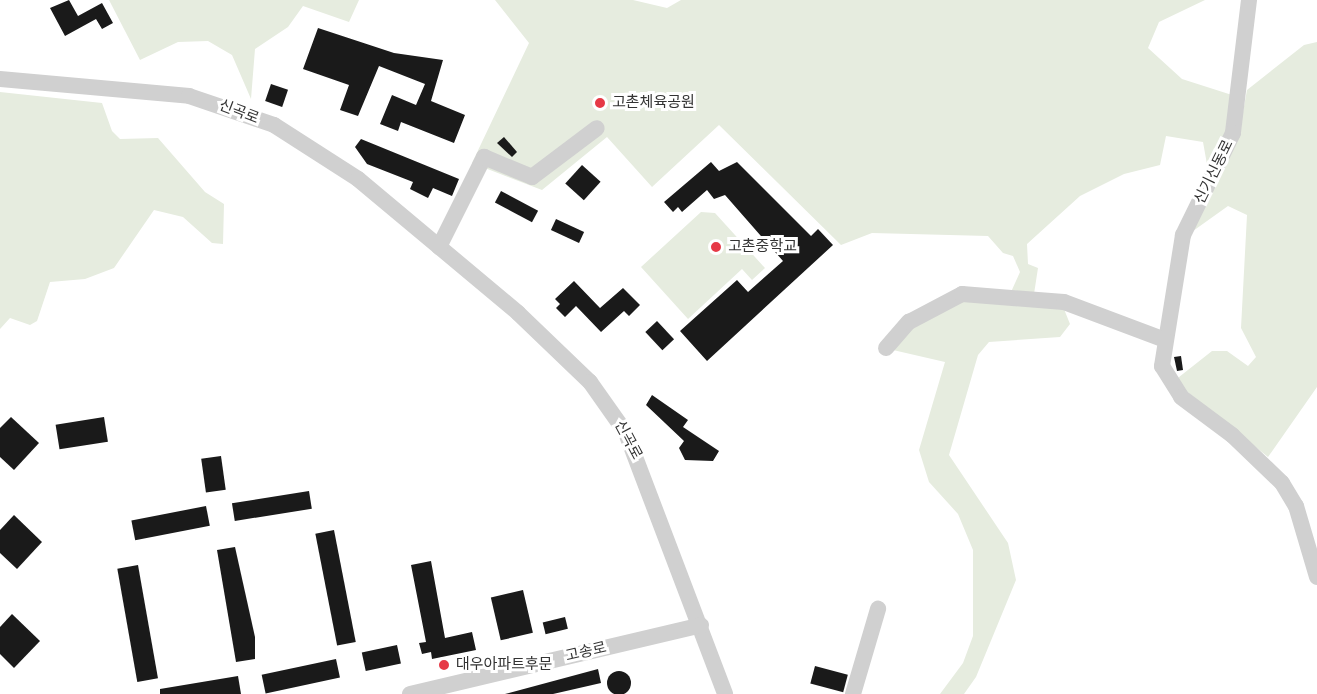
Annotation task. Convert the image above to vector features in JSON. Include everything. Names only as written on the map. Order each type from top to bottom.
[{"type":"street","name":"신기신동로","points":[[1250,0],[1233,133],[1183,235],[1161,366],[1166,380],[1255,454],[1290,493],[1317,577]]},
{"type":"street","name":"신곡로","points":[[0,79],[171,93],[240,111],[328,157],[439,247],[567,357],[610,409],[645,472],[725,694]]},
{"type":"street","points":[[439,247],[484,157],[532,177],[597,128]]},
{"type":"street","points":[[885,348],[909,322],[962,294],[1064,302],[1165,340]]},
{"type":"street","points":[[852,694],[878,609]]},
{"type":"street","name":"고송로","points":[[410,694],[471,687],[701,625]]},
{"type":"shaded area","points":[[109,0],[359,0],[349,22],[303,6],[288,27],[255,49],[251,99],[232,55],[208,41],[178,42],[140,60]]},
{"type":"shaded area","points":[[495,0],[633,0],[667,8],[681,0],[1205,0],[1159,22],[1148,48],[1182,79],[1232,95],[1231,122],[1208,170],[1203,142],[1166,136],[1160,165],[1124,174],[1080,196],[1027,244],[1028,264],[1038,268],[1034,294],[1011,292],[1020,272],[1013,256],[1003,253],[988,236],[872,233],[841,245],[719,125],[652,187],[607,137],[542,190],[472,163],[529,43]]},
{"type":"shaded area","points":[[1317,42],[1317,387],[1268,457],[1174,381],[1212,351],[1227,351],[1248,366],[1256,357],[1241,328],[1247,215],[1228,206],[1193,231],[1238,139],[1247,90],[1304,45]]},
{"type":"shaded area","points":[[0,92],[102,103],[112,131],[120,139],[158,138],[205,192],[224,204],[223,244],[212,243],[183,217],[154,210],[114,268],[85,279],[50,282],[37,321],[30,325],[10,318],[0,329]]},
{"type":"shaded area","points":[[701,212],[715,213],[765,268],[752,280],[742,269],[688,319],[641,267]]},
{"type":"shaded area","points":[[957,301],[1064,309],[1070,324],[1060,337],[989,342],[978,355],[949,455],[1008,543],[1016,580],[976,677],[964,694],[940,694],[963,663],[973,636],[973,550],[958,514],[929,482],[919,450],[945,362],[893,350],[901,336]]},
{"type":"building","points":[[69,0],[78,16],[102,3],[113,23],[102,29],[96,19],[65,36],[50,8]]},
{"type":"building","points":[[318,28],[394,53],[443,60],[431,101],[465,115],[454,143],[401,122],[398,131],[380,124],[392,95],[416,105],[425,84],[379,66],[358,116],[340,110],[349,85],[303,69]]},
{"type":"building","points":[[271,84],[288,90],[282,107],[265,101]]},
{"type":"building","points":[[504,137],[517,152],[512,157],[497,143]]},
{"type":"building","points":[[361,139],[459,179],[452,196],[433,188],[428,198],[410,189],[413,182],[367,164],[355,147]]},
{"type":"building","points":[[711,162],[719,171],[737,162],[811,236],[818,229],[833,245],[707,361],[680,331],[737,280],[748,292],[783,261],[725,195],[714,199],[707,190],[682,212],[678,207],[673,212],[664,202]]},
{"type":"building","points":[[582,165],[601,182],[584,200],[565,184]]},
{"type":"building","points":[[501,191],[538,211],[532,222],[495,202]]},
{"type":"building","points":[[556,219],[584,232],[579,243],[551,230]]},
{"type":"building","points":[[574,281],[600,308],[623,288],[640,305],[629,316],[624,311],[601,332],[576,306],[565,317],[556,308],[560,304],[555,299]]},
{"type":"building","points":[[657,321],[674,339],[662,350],[645,332]]},
{"type":"building","points":[[1181,356],[1183,370],[1177,371],[1174,357]]},
{"type":"building","points":[[652,395],[688,420],[683,427],[719,451],[713,461],[685,460],[679,448],[684,441],[646,405]]},
{"type":"building","points":[[11,417],[39,443],[14,470],[0,457],[0,428]]},
{"type":"building","points":[[104,417],[108,442],[60,449],[56,425]]},
{"type":"building","points":[[221,456],[226,490],[206,492],[201,459]]},
{"type":"building","points":[[309,491],[312,509],[235,521],[232,503]]},
{"type":"building","points":[[206,506],[210,526],[135,540],[131,521]]},
{"type":"building","points":[[14,515],[42,542],[17,569],[0,553],[0,530]]},
{"type":"building","points":[[334,530],[356,642],[337,646],[315,534]]},
{"type":"building","points":[[235,547],[255,637],[255,659],[236,662],[217,550]]},
{"type":"building","points":[[431,561],[445,638],[472,632],[476,650],[432,659],[431,652],[422,654],[419,643],[426,642],[411,565]]},
{"type":"building","points":[[138,565],[158,678],[137,682],[117,569]]},
{"type":"building","points":[[523,590],[533,633],[501,640],[491,597]]},
{"type":"building","points":[[12,614],[40,641],[14,668],[0,654],[0,627]]},
{"type":"building","points":[[565,617],[568,629],[546,634],[543,623]]},
{"type":"building","points":[[397,645],[401,664],[366,671],[362,652]]},
{"type":"building","points":[[336,659],[340,678],[266,693],[262,675]]},
{"type":"building","points":[[815,666],[848,675],[843,692],[810,683]]},
{"type":"building","points":[[598,669],[601,683],[553,694],[505,694]]},
{"type":"building","points":[[619,671],[624,672],[630,678],[630,688],[624,694],[619,695],[614,694],[608,688],[607,683],[608,678],[614,672]]},
{"type":"building","points":[[238,676],[241,694],[160,694],[160,689]]},
{"type":"place","name":"고촌체육공원","points":[[600,103]]},
{"type":"place","name":"고촌중학교","points":[[716,247]]},
{"type":"place","name":"대우아파트후문","points":[[444,665]]}]
